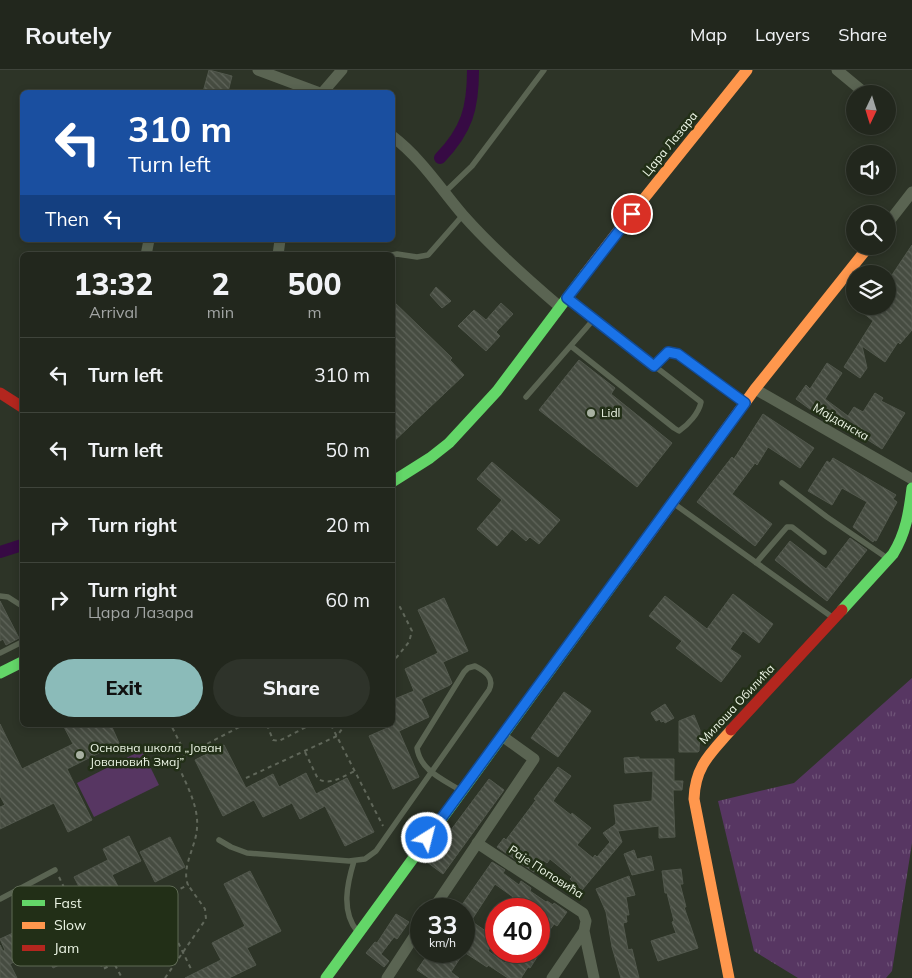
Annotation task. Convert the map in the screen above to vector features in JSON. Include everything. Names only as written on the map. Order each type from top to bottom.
[{"type":"street","points":[[258,70],[312,90]]},
{"type":"street","points":[[325,90],[342,70]]},
{"type":"street","name":"Цара Лазара","points":[[395,480],[430,458],[449,443],[496,391],[622,226],[747,70]]},
{"type":"street","points":[[837,70],[855,85]]},
{"type":"street","points":[[395,139],[423,165],[463,215],[494,248],[564,302]]},
{"type":"street","points":[[896,213],[912,192]]},
{"type":"street","points":[[326,978],[755,389],[862,255]]},
{"type":"street","name":"Мајданска","points":[[755,389],[912,479]]},
{"type":"street","points":[[0,393],[20,406]]},
{"type":"street","name":"Милоша Обилића","points":[[729,978],[696,814],[694,788],[696,776],[705,759],[900,544],[906,531],[912,488]]},
{"type":"street","points":[[0,673],[20,663]]},
{"type":"street","points":[[440,898],[534,760],[502,736]]},
{"type":"street","name":"Раје Поповића","points":[[477,843],[583,913],[586,921],[584,931],[594,978]]},
{"type":"street","points":[[552,978],[584,931]]},
{"type":"street","points":[[387,978],[410,943]]},
{"type":"lane","points":[[445,192],[472,166],[544,70]]},
{"type":"lane","points":[[395,254],[417,257],[428,255],[463,215]]},
{"type":"lane","points":[[564,302],[594,319],[701,402],[698,411],[679,431],[571,346]]},
{"type":"lane","points":[[526,397],[594,319]]},
{"type":"lane","points":[[654,366],[668,352],[678,354],[745,403]]},
{"type":"lane","points":[[782,483],[888,559]]},
{"type":"lane","points":[[673,504],[834,619]]},
{"type":"lane","points":[[756,563],[787,526],[792,527],[824,552]]},
{"type":"lane","points":[[0,596],[8,597],[20,605]]},
{"type":"lane","points":[[0,653],[20,643]]},
{"type":"lane","points":[[219,840],[231,848],[247,853],[354,861],[365,859],[376,851],[388,835],[432,772],[491,686],[489,676],[480,668],[471,666],[464,672],[418,744],[417,751],[421,761],[432,772],[462,791]]},
{"type":"lane","points":[[354,861],[346,903],[349,916],[359,932]]},
{"type":"lane","points":[[25,886],[55,870]]},
{"type":"lane","points":[[0,899],[12,893]]},
{"type":"path","points":[[395,604],[400,607],[412,628],[409,642],[395,659]]},
{"type":"path","points":[[172,727],[186,755]]},
{"type":"path","points":[[178,960],[205,922],[207,915],[184,876],[198,828],[196,808],[176,761],[239,727]]},
{"type":"path","points":[[268,727],[274,740],[279,741],[306,727]]},
{"type":"path","points":[[333,727],[388,835]]},
{"type":"path","points":[[246,778],[337,736],[344,727]]},
{"type":"path","points":[[304,751],[318,779],[322,781],[331,782],[355,771]]},
{"type":"path","points":[[55,870],[63,886]]},
{"type":"path","points":[[178,890],[188,885]]},
{"type":"path","points":[[178,942],[192,971]]},
{"type":"path","points":[[116,966],[122,978]]},
{"type":"path","points":[[165,978],[174,966]]},
{"type":"green space","points":[[912,678],[912,843],[892,971],[886,978],[798,978],[754,951],[718,801],[794,783]]},
{"type":"green space","points":[[142,750],[159,785],[94,817],[77,783]]},
{"type":"building","points":[[209,70],[232,76],[228,90],[204,90]]},
{"type":"building","points":[[912,245],[912,330],[900,344],[898,342],[885,362],[862,346],[867,368],[860,378],[844,367],[873,321],[866,315],[896,315],[896,269]]},
{"type":"building","points":[[436,287],[451,301],[442,308],[430,295]]},
{"type":"building","points":[[395,303],[452,358],[450,360],[464,375],[395,440]]},
{"type":"building","points":[[501,303],[513,314],[496,332],[500,336],[486,351],[458,326],[474,310],[486,320]]},
{"type":"building","points":[[579,360],[615,388],[611,394],[672,443],[637,487],[539,410]]},
{"type":"building","points":[[827,363],[842,373],[825,399],[848,416],[854,407],[863,412],[875,393],[883,398],[881,401],[905,413],[882,449],[840,422],[839,424],[820,412],[818,415],[796,399],[806,385],[810,389]]},
{"type":"building","points":[[763,414],[814,448],[800,468],[768,447],[757,465],[755,463],[732,494],[772,524],[755,546],[697,502],[732,457],[734,459]]},
{"type":"building","points":[[833,458],[896,495],[893,499],[897,502],[876,541],[874,540],[873,542],[853,527],[867,502],[842,488],[832,505],[808,491],[827,461],[830,463]]},
{"type":"building","points":[[492,462],[560,520],[539,544],[530,537],[526,541],[512,529],[497,546],[477,529],[502,500],[477,479]]},
{"type":"building","points":[[850,538],[867,550],[827,601],[775,560],[790,541],[826,569]]},
{"type":"building","points":[[733,594],[773,624],[759,643],[743,631],[730,649],[741,656],[721,682],[676,648],[682,641],[649,616],[665,596],[707,629]]},
{"type":"building","points":[[444,598],[468,651],[443,662],[452,683],[421,699],[429,717],[399,731],[419,777],[393,789],[369,736],[390,727],[395,727],[395,699],[414,691],[405,669],[438,653],[418,610]]},
{"type":"building","points":[[0,601],[19,638],[6,645],[3,639],[0,641]]},
{"type":"building","points":[[564,692],[591,711],[558,757],[531,738]]},
{"type":"building","points":[[665,704],[674,718],[665,723],[664,721],[661,722],[660,719],[656,721],[651,713]]},
{"type":"building","points":[[694,715],[700,730],[699,751],[679,752],[679,721]]},
{"type":"building","points":[[0,724],[22,769],[73,744],[64,727],[112,727],[119,743],[67,769],[92,820],[68,832],[54,803],[0,829],[0,807],[5,805],[0,796]]},
{"type":"building","points":[[224,745],[246,788],[273,774],[279,787],[306,773],[316,794],[347,778],[374,832],[345,846],[325,806],[300,819],[292,803],[263,817],[254,800],[223,816],[195,760]]},
{"type":"building","points":[[639,757],[639,759],[674,759],[674,781],[683,781],[682,790],[673,790],[675,837],[659,838],[659,826],[618,831],[622,842],[582,890],[570,879],[572,877],[550,859],[547,863],[543,860],[534,872],[497,847],[504,838],[506,840],[558,767],[571,776],[553,801],[591,828],[577,845],[593,858],[595,855],[597,857],[610,842],[603,833],[616,824],[614,805],[652,801],[653,771],[625,773],[624,758]]},
{"type":"building","points":[[489,779],[504,790],[443,874],[427,862]]},
{"type":"building","points":[[129,836],[141,861],[112,875],[118,886],[79,886],[74,877],[108,860],[103,849]]},
{"type":"building","points":[[170,837],[185,867],[155,882],[140,852]]},
{"type":"building","points":[[634,850],[637,859],[651,856],[654,870],[632,875],[624,854]]},
{"type":"building","points":[[492,862],[505,870],[503,873],[519,885],[521,881],[531,888],[530,891],[540,898],[512,898],[495,884],[475,915],[475,898],[467,898]]},
{"type":"building","points":[[681,869],[683,884],[680,884],[686,907],[684,907],[698,948],[658,961],[651,941],[676,933],[667,893],[665,893],[662,871]]},
{"type":"building","points":[[250,871],[281,931],[247,948],[256,965],[229,978],[185,978],[221,960],[212,943],[245,926],[224,884]]},
{"type":"building","points":[[629,876],[635,895],[626,897],[629,915],[626,915],[627,922],[623,923],[628,950],[632,949],[639,978],[621,978],[612,947],[606,912],[596,889]]},
{"type":"building","points":[[550,903],[553,905],[554,903],[567,912],[557,926],[554,924],[550,930]]},
{"type":"building","points":[[396,914],[409,922],[397,939],[394,937],[381,954],[389,961],[384,967],[366,953],[375,942],[377,943]]},
{"type":"building","points":[[475,924],[485,931],[485,963],[533,963],[530,968],[528,967],[521,978],[508,978],[488,965],[487,967],[475,959]]},
{"type":"building","points":[[12,933],[12,963],[10,964],[17,978],[0,978],[0,945],[3,951],[5,950],[0,939]]},
{"type":"building","points":[[422,963],[457,963],[451,972],[459,978],[429,978],[417,970]]},
{"type":"waterway","points":[[440,158],[457,138],[467,118],[472,96],[473,70]]},
{"type":"waterway","points":[[0,552],[20,546]]},
{"type":"traffic: fast","points":[[395,480],[430,458],[449,443],[497,391],[585,274]]},
{"type":"traffic: fast","points":[[842,610],[893,554],[904,530],[912,488]]},
{"type":"traffic: fast","points":[[326,978],[632,558]]},
{"type":"traffic: fast","points":[[0,673],[20,663]]},
{"type":"traffic: slow","points":[[585,274],[747,70]]},
{"type":"traffic: slow","points":[[632,558],[755,389],[862,255]]},
{"type":"traffic: slow","points":[[729,978],[694,799],[697,778],[705,761],[731,730]]},
{"type":"traffic: jam","points":[[0,393],[20,406]]},
{"type":"traffic: jam","points":[[731,730],[842,610]]},
{"type":"place","name":"Lidl","points":[[591,413]]},
{"type":"place","name":"Основна школа „Јован Јовановић Змај”","points":[[80,755]]},
{"type":"route","points":[[427,838],[745,403],[678,354],[668,352],[654,366],[567,298],[632,214]]}]
